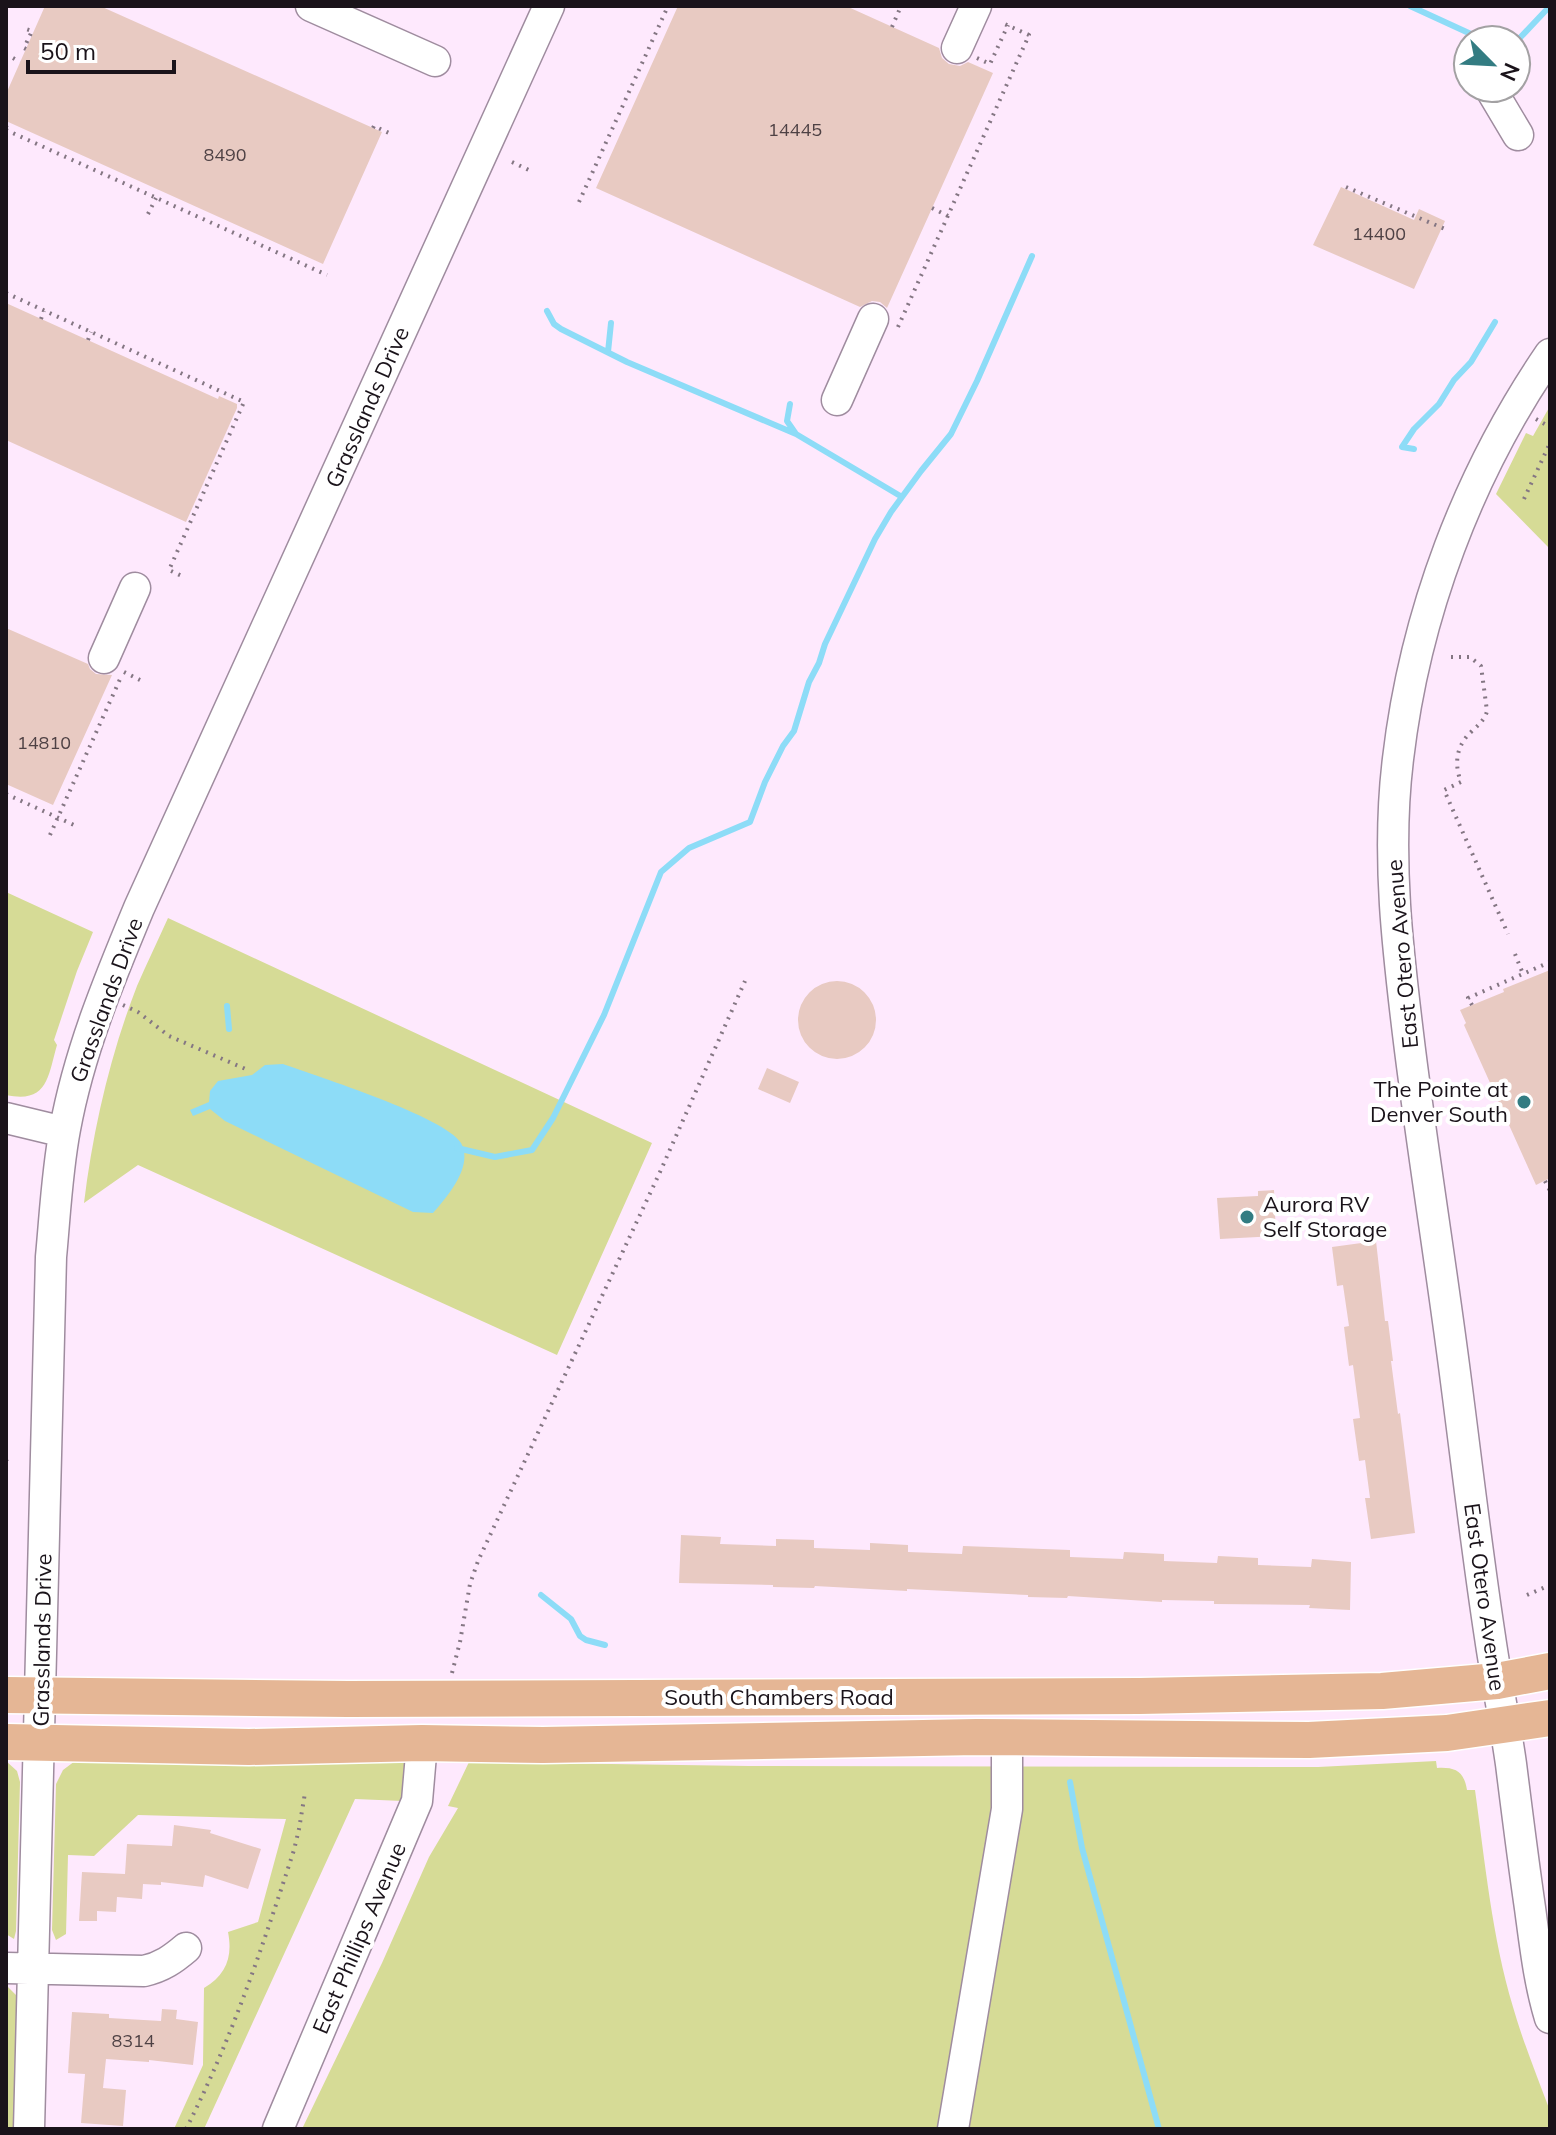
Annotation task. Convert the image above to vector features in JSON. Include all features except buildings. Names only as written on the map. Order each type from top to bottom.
[{"type":"main road","name":"South Chambers Road","points":[[23,1695],[453,1699],[1140,1696],[1344,1692],[1497,1681],[1550,1671]]},
{"type":"main road","points":[[422,1743],[440,1720],[474,1715],[556,1716],[615,1699]]},
{"type":"main road","name":"South Chambers Road","points":[[23,1742],[249,1747],[1007,1737],[1335,1739],[1447,1733],[1550,1718]]},
{"type":"street","points":[[311,6],[435,61]]},
{"type":"street","name":"Grasslands Drive","points":[[29,2129],[20,1968],[23,1695],[51,1257],[64,1132],[85,1048],[139,908],[549,6]]},
{"type":"street","points":[[966,53],[988,14]]},
{"type":"street","points":[[1500,104],[1518,135]]},
{"type":"street","points":[[837,400],[885,323]]},
{"type":"street","name":"East Otero Avenue","points":[[1550,354],[1495,445],[1466,507],[1436,585],[1415,659],[1403,717],[1397,764],[1393,889],[1400,974],[1475,1537],[1543,1996],[1550,2018]]},
{"type":"street","points":[[114,665],[135,588]]},
{"type":"street","points":[[6,1118],[64,1132]]},
{"type":"street","points":[[953,2129],[1007,1809],[1007,1737]]},
{"type":"street","name":"East Phillips Avenue","points":[[278,2129],[417,1801],[422,1743]]},
{"type":"street","points":[[20,1968],[144,1971],[157,1968],[186,1948]]},
{"type":"path","points":[[579,202],[668,6]]},
{"type":"path","points":[[892,27],[901,6]]},
{"type":"path","points":[[885,323],[948,216],[1029,35],[988,14]]},
{"type":"path","points":[[966,53],[984,65],[990,64],[1008,25]]},
{"type":"path","points":[[26,29],[32,31],[26,49]]},
{"type":"path","points":[[13,58],[20,62]]},
{"type":"path","points":[[637,75],[645,79]]},
{"type":"path","points":[[7,127],[327,275]]},
{"type":"path","points":[[373,128],[389,133]]},
{"type":"path","points":[[512,162],[533,172]]},
{"type":"path","points":[[121,182],[125,175]]},
{"type":"path","points":[[592,175],[601,179]]},
{"type":"path","points":[[1346,187],[1445,229]]},
{"type":"path","points":[[148,214],[156,198]]},
{"type":"path","points":[[932,208],[948,216]]},
{"type":"path","points":[[277,252],[280,244]]},
{"type":"path","points":[[6,293],[227,397],[244,402],[169,570],[184,577]]},
{"type":"path","points":[[41,319],[44,311]]},
{"type":"path","points":[[88,340],[91,332]]},
{"type":"path","points":[[147,367],[150,359]]},
{"type":"path","points":[[1524,499],[1550,443]]},
{"type":"path","points":[[1451,657],[1470,657],[1481,666],[1487,711],[1485,718],[1467,735],[1459,749],[1456,767],[1461,782],[1444,790],[1508,934]]},
{"type":"path","points":[[50,835],[114,665]]},
{"type":"path","points":[[6,794],[74,825]]},
{"type":"path","points":[[40,809],[44,801]]},
{"type":"path","points":[[1515,954],[1528,979]]},
{"type":"path","points":[[1472,1005],[1468,998],[1550,962]]},
{"type":"path","points":[[453,1699],[451,1669],[478,1561],[660,1172],[745,981]]},
{"type":"path","points":[[103,995],[138,1012],[169,1036],[248,1070]]},
{"type":"path","points":[[1545,1181],[1550,1191]]},
{"type":"path","points":[[1527,1595],[1550,1585]]},
{"type":"path","points":[[186,2129],[213,2077],[252,1978],[294,1850],[305,1793]]},
{"type":"green space","points":[[1550,406],[1550,549],[1496,494],[1526,433],[1533,436]]},
{"type":"green space","points":[[6,892],[93,932],[54,1040],[57,1045],[48,1077],[38,1091],[20,1097],[6,1095]]},
{"type":"green space","points":[[168,918],[652,1143],[557,1355],[138,1165],[84,1203],[92,1148],[111,1066],[137,986]]},
{"type":"green space","points":[[6,1761],[17,1771],[20,1782],[14,1939],[6,1934]]},
{"type":"green space","points":[[75,1761],[418,1763],[403,1801],[355,1799],[204,2129],[174,2129],[203,2065],[204,1988],[218,1977],[226,1964],[228,1932],[258,1922],[286,1819],[138,1815],[94,1856],[68,1855],[66,1934],[56,1940],[52,1930],[56,1784],[63,1770]]},
{"type":"green space","points":[[1436,1761],[1437,1768],[1458,1772],[1464,1778],[1467,1790],[1475,1790],[1500,1954],[1517,2020],[1550,2111],[1550,2129],[302,2129],[429,1857],[458,1808],[448,1806],[469,1762],[1318,1767]]},
{"type":"green space","points":[[6,1985],[16,1995],[17,2001],[14,2129],[6,2129]]},
{"type":"water","points":[[283,1064],[350,1087],[432,1121],[461,1143],[464,1152],[462,1171],[433,1213],[413,1212],[225,1121],[210,1109],[193,1116],[190,1110],[209,1102],[210,1091],[218,1081],[252,1075],[265,1065]]},
{"type":"waterway","points":[[1410,6],[1452,25]]},
{"type":"waterway","points":[[1532,25],[1550,6]]},
{"type":"waterway","points":[[457,1148],[495,1157],[532,1150],[553,1118],[604,1015],[661,872],[689,848],[750,822],[765,782],[794,731],[825,644],[875,539],[891,512],[951,434],[1032,256]]},
{"type":"waterway","points":[[547,311],[554,324],[561,329],[627,362],[796,434]]},
{"type":"waterway","points":[[1414,449],[1402,447],[1471,362],[1495,322]]},
{"type":"waterway","points":[[608,352],[611,323]]},
{"type":"waterway","points":[[790,404],[787,421],[796,434],[902,497]]},
{"type":"waterway","points":[[227,1006],[229,1029]]},
{"type":"waterway","points":[[541,1595],[571,1619],[580,1636],[605,1645]]},
{"type":"waterway","points":[[1070,1782],[1082,1848],[1159,2129]]},
{"type":"place","name":"The Pointe at Denver South","points":[[1524,1102]]},
{"type":"place","name":"Aurora RV Self Storage","points":[[1247,1217]]}]
